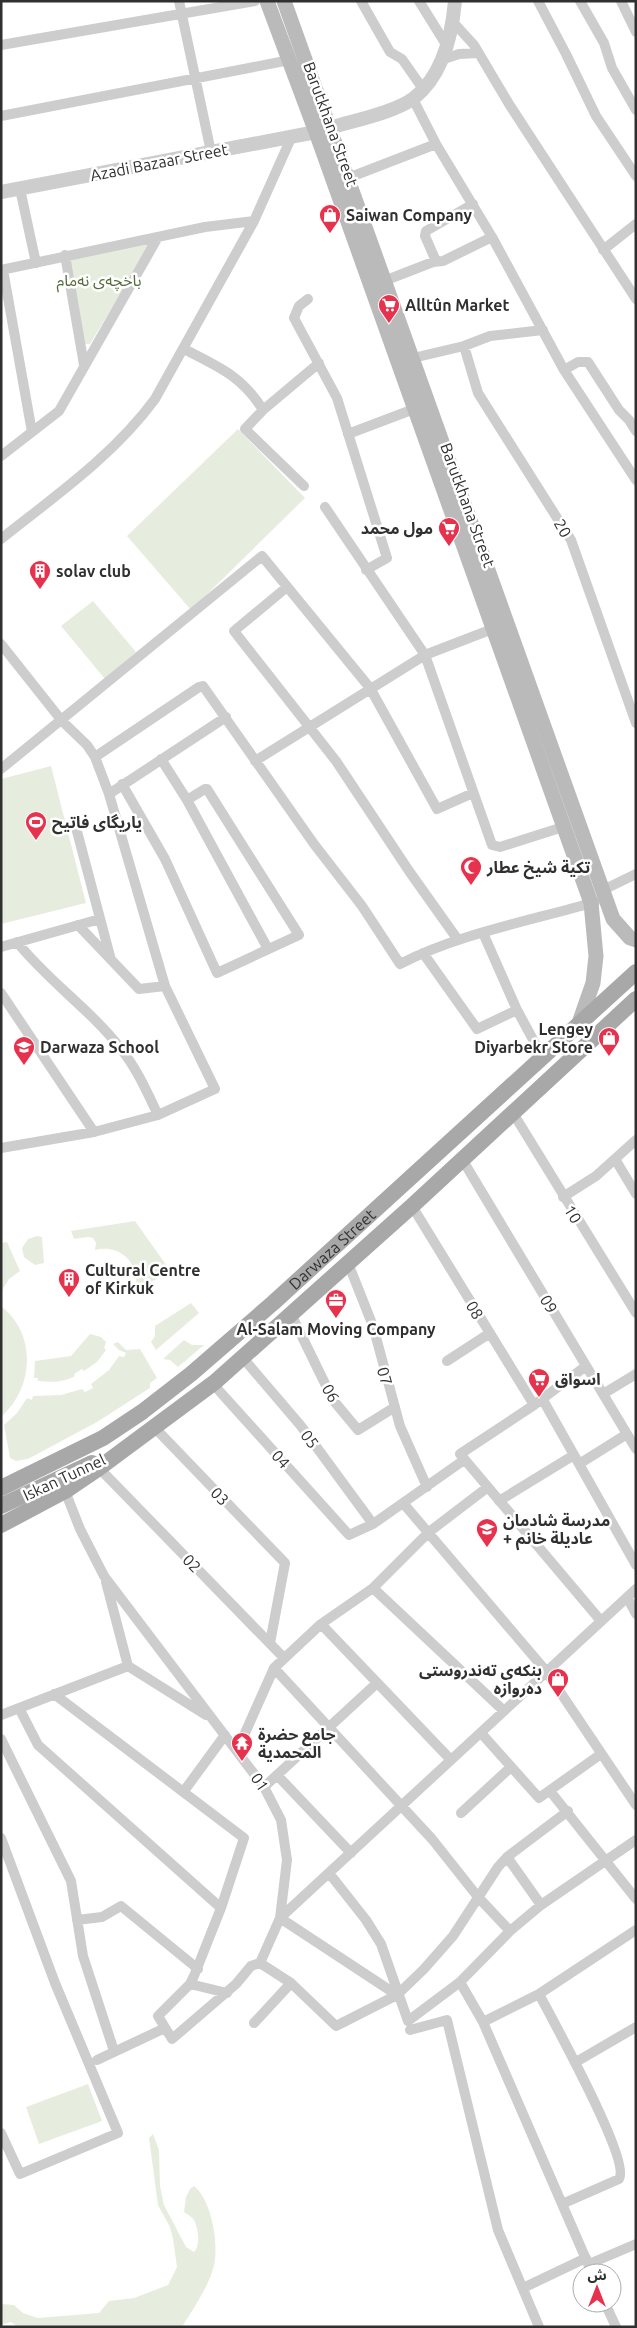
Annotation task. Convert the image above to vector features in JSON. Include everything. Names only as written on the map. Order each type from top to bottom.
[{"type":"main road","name":"Barutkhana Street","points":[[267,1],[290,60],[323,130]]},
{"type":"main road","name":"Barutkhana Street","points":[[284,1],[323,130],[392,322],[414,409],[495,628],[563,827],[618,927],[630,938],[636,940]]},
{"type":"main road","points":[[323,130],[348,178],[384,281],[392,322]]},
{"type":"main road","name":"Barutkhana Street","points":[[392,322],[413,358],[600,897],[593,983],[578,1026]]},
{"type":"main road","name":"Darwaza Street","points":[[1,1487],[102,1438],[165,1395],[244,1329],[636,972]]},
{"type":"main road","name":"Darwaza Street","points":[[126,1447],[213,1384],[412,1206],[636,999]]},
{"type":"main road","points":[[461,1133],[475,1148]]},
{"type":"main road","points":[[1,1524],[65,1491],[100,1468],[126,1447]]},
{"type":"main road","name":"Iskan Tunnel","points":[[1,1506],[126,1447]]},
{"type":"street","points":[[179,1],[211,152]]},
{"type":"street","points":[[1,46],[255,1]]},
{"type":"street","points":[[361,1],[390,52],[402,59],[423,89]]},
{"type":"street","points":[[419,1],[447,46]]},
{"type":"street","points":[[456,1],[447,46],[441,60],[423,89],[413,99],[436,144],[492,237],[564,370],[636,480]]},
{"type":"street","points":[[538,1],[596,116],[636,176]]},
{"type":"street","points":[[580,1],[604,43],[612,68],[636,110]]},
{"type":"street","points":[[621,1],[632,14],[636,32]]},
{"type":"street","points":[[453,22],[478,53],[602,250],[636,299]]},
{"type":"street","points":[[441,60],[459,54],[478,53]]},
{"type":"street","points":[[1,116],[290,60]]},
{"type":"street","name":"Azadi Bazaar Street","points":[[1,192],[323,130],[375,114],[413,99]]},
{"type":"street","points":[[1,538],[75,480],[122,438],[155,399],[254,221],[292,136]]},
{"type":"street","points":[[348,178],[436,144]]},
{"type":"street","points":[[20,189],[36,264]]},
{"type":"street","points":[[436,261],[424,236],[426,231],[473,204]]},
{"type":"street","points":[[32,432],[2,270],[36,264],[64,255],[205,228],[254,221]]},
{"type":"street","points":[[602,250],[636,224]]},
{"type":"street","points":[[1,456],[59,410],[158,237]]},
{"type":"street","points":[[384,281],[436,261],[444,261],[492,237]]},
{"type":"street","points":[[64,255],[84,365]]},
{"type":"street","points":[[308,299],[299,306],[294,318],[337,398],[387,558],[366,570]]},
{"type":"street","points":[[413,358],[464,346],[490,336],[543,330]]},
{"type":"street","name":"20","points":[[464,346],[478,393],[571,540],[636,723]]},
{"type":"street","points":[[184,349],[237,379],[252,393],[263,410]]},
{"type":"street","points":[[564,370],[578,362],[588,362],[619,410],[636,431]]},
{"type":"street","points":[[304,486],[245,429],[263,410],[319,363]]},
{"type":"street","points":[[348,434],[414,409]]},
{"type":"street","points":[[325,507],[425,656],[492,845],[496,847],[563,827]]},
{"type":"street","points":[[1,770],[262,556],[370,688],[436,810],[473,793]]},
{"type":"street","points":[[287,587],[234,631],[311,726],[458,940]]},
{"type":"street","points":[[256,761],[370,688],[425,656],[495,628]]},
{"type":"street","points":[[1,644],[62,721],[87,745],[95,758],[109,794],[165,986],[214,1089],[158,1115],[94,1132],[1,1148]]},
{"type":"street","points":[[95,758],[199,687],[206,689],[314,844],[362,906],[400,964],[458,940],[600,897],[636,874]]},
{"type":"street","points":[[109,794],[226,717]]},
{"type":"street","points":[[161,759],[187,800],[268,949]]},
{"type":"street","points":[[122,784],[165,859],[217,973],[299,935],[207,789],[187,800]]},
{"type":"street","points":[[74,820],[111,960]]},
{"type":"street","points":[[1,947],[100,919]]},
{"type":"street","points":[[78,925],[139,989],[165,986]]},
{"type":"street","points":[[483,933],[517,1010],[543,1058]]},
{"type":"street","points":[[17,942],[36,966],[59,986],[120,1047],[137,1071],[158,1115]]},
{"type":"street","points":[[423,953],[476,1029],[517,1010]]},
{"type":"street","points":[[1,993],[94,1132]]},
{"type":"street","name":"10","points":[[513,1113],[636,1313]]},
{"type":"street","points":[[563,1197],[596,1176],[636,1140]]},
{"type":"street","name":"09","points":[[462,1159],[636,1449]]},
{"type":"street","points":[[615,1159],[636,1194]]},
{"type":"street","name":"08","points":[[412,1206],[490,1333],[577,1459],[636,1565]]},
{"type":"street","name":"07","points":[[348,1263],[373,1326],[400,1426],[426,1487]]},
{"type":"street","name":"06","points":[[291,1314],[333,1400],[358,1430],[395,1407]]},
{"type":"street","points":[[447,1361],[490,1333]]},
{"type":"street","name":"05","points":[[242,1358],[301,1426],[373,1524]]},
{"type":"street","points":[[586,1366],[538,1403],[460,1454],[601,1621]]},
{"type":"street","points":[[603,1394],[636,1374]]},
{"type":"street","name":"04","points":[[213,1384],[349,1535],[373,1524]]},
{"type":"street","name":"03","points":[[148,1432],[285,1563],[270,1643]]},
{"type":"street","points":[[499,1502],[627,1434]]},
{"type":"street","points":[[373,1524],[464,1460]]},
{"type":"street","name":"02","points":[[100,1468],[284,1658]]},
{"type":"street","points":[[237,1751],[274,1668],[321,1624],[373,1588],[428,1532],[488,1487]]},
{"type":"street","name":"01","points":[[65,1491],[80,1530],[104,1576],[264,1787],[278,1812],[286,1849],[287,1872],[280,1918],[260,1963],[251,1966],[227,1993],[172,2039],[165,2028]]},
{"type":"street","points":[[403,1503],[546,1671],[636,1805]]},
{"type":"street","points":[[104,1576],[128,1666],[213,1720]]},
{"type":"street","points":[[373,1588],[504,1712]]},
{"type":"street","points":[[397,1995],[280,1918],[636,1589]]},
{"type":"street","points":[[627,1597],[636,1614]]},
{"type":"street","points":[[321,1624],[451,1760]]},
{"type":"street","points":[[1,1715],[128,1666]]},
{"type":"street","points":[[274,1668],[432,1840],[478,1897],[510,1931]]},
{"type":"street","points":[[264,1787],[377,1683]]},
{"type":"street","points":[[54,1694],[244,1838],[221,1908],[198,1968],[190,1984],[158,2016],[165,2028],[97,2060]]},
{"type":"street","points":[[19,1708],[38,1745],[221,1908]]},
{"type":"street","points":[[481,1733],[539,1798],[601,1754]]},
{"type":"street","points":[[184,1791],[225,1735]]},
{"type":"street","points":[[1,1739],[71,1881],[83,1956],[114,2051]]},
{"type":"street","points":[[461,1814],[511,1767]]},
{"type":"street","points":[[277,1775],[351,1853]]},
{"type":"street","points":[[550,1791],[636,1899]]},
{"type":"street","points":[[260,1963],[291,1984],[336,2026],[397,1995],[439,1954],[507,1857],[568,1812]]},
{"type":"street","points":[[1,1838],[55,1983],[118,2132],[20,2174],[1,2133]]},
{"type":"street","points":[[329,1873],[366,1920],[381,1944],[397,1995],[408,2021],[460,1982],[510,1931],[541,1905],[636,1840]]},
{"type":"street","points":[[507,1857],[541,1905]]},
{"type":"street","points":[[77,1920],[102,1917],[121,1906],[198,1968]]},
{"type":"street","points":[[483,2022],[539,1994],[636,1930]]},
{"type":"street","points":[[460,1982],[483,2022],[588,2263]]},
{"type":"street","points":[[190,1984],[227,1993]]},
{"type":"street","points":[[254,2023],[291,1984]]},
{"type":"street","points":[[539,1994],[576,2062],[616,2152],[622,2172],[619,2179],[562,2204]]},
{"type":"street","points":[[426,2008],[430,2024]]},
{"type":"street","points":[[410,2030],[447,2020],[498,2230],[539,2327]]},
{"type":"street","points":[[576,2062],[636,2027]]},
{"type":"street","points":[[593,2263],[636,2244]]},
{"type":"street","points":[[523,2288],[572,2271]]},
{"type":"street","points":[[610,2313],[616,2327]]},
{"type":"green space","name":"باخچەی نەمام","points":[[152,242],[90,344],[85,344],[69,259]]},
{"type":"green space","points":[[238,429],[305,498],[191,610],[127,536]]},
{"type":"green space","points":[[93,601],[136,652],[105,679],[61,626]]},
{"type":"green space","name":"یاریگای فاتیح","points":[[51,766],[86,903],[1,924],[1,779]]},
{"type":"green space","points":[[135,1221],[169,1269],[155,1280],[136,1286],[134,1269],[126,1257],[112,1250],[95,1250],[96,1243],[93,1238],[74,1239],[71,1231]]},
{"type":"green space","points":[[37,1236],[42,1237],[44,1263],[35,1265],[24,1257],[22,1248],[28,1239]]},
{"type":"green space","points":[[7,1242],[20,1271],[9,1279],[1,1292],[1,1243]]},
{"type":"green space","points":[[191,1303],[199,1313],[156,1350],[151,1342],[155,1336],[155,1326]]},
{"type":"green space","points":[[1,1306],[13,1318],[21,1331],[26,1345],[27,1361],[20,1391],[13,1404],[2,1416]]},
{"type":"green space","points":[[90,1334],[101,1337],[106,1342],[104,1348],[106,1350],[97,1362],[66,1380],[38,1381],[38,1378],[34,1378],[35,1361],[71,1356]]},
{"type":"green space","points":[[184,1340],[192,1345],[204,1345],[178,1367],[170,1360],[163,1359]]},
{"type":"green space","points":[[118,1342],[126,1350],[140,1349],[157,1378],[150,1383],[150,1388],[97,1422],[28,1459],[16,1461],[10,1458],[4,1425],[17,1413],[27,1398],[32,1400],[33,1396],[61,1395],[82,1389],[85,1392],[93,1388],[91,1384],[109,1370],[119,1356],[124,1357],[126,1353],[119,1350],[113,1344]]},
{"type":"green space","points":[[88,2084],[102,2121],[39,2144],[26,2107]]},
{"type":"green space","points":[[153,2134],[159,2150],[160,2186],[164,2205],[186,2247],[194,2252],[198,2245],[197,2227],[194,2220],[184,2212],[186,2197],[194,2186],[206,2202],[215,2237],[215,2260],[211,2276],[182,2327],[18,2327],[11,2322],[1,2325],[1,2304],[14,2305],[23,2313],[38,2318],[99,2313],[109,2301],[134,2298],[168,2285],[177,2267],[170,2227],[158,2205],[149,2138]]},
{"type":"place","name":"Saiwan Company","points":[[330,234]]},
{"type":"place","name":"Alltûn Market","points":[[389,324]]},
{"type":"place","name":"مول محمد","points":[[449,547]]},
{"type":"place","name":"solav club","points":[[40,590]]},
{"type":"place","name":"یاریگای فاتیح","points":[[36,841]]},
{"type":"place","name":"تكية شيخ عطار","points":[[471,886]]},
{"type":"place","name":"Lengey Diyarbekr Store","points":[[609,1057]]},
{"type":"place","name":"Darwaza School","points":[[24,1066]]},
{"type":"place","name":"Cultural Centre of Kirkuk","points":[[69,1298]]},
{"type":"place","name":"Al-Salam Moving Company","points":[[336,1319]]},
{"type":"place","name":"اسواق","points":[[539,1398]]},
{"type":"place","name":"مدرسة شادمان + عاديلة خانم","points":[[487,1548]]},
{"type":"place","name":"بنکەی تەندروستی دەروازە","points":[[558,1698]]},
{"type":"place","name":"جامع حضرة المحمدية","points":[[242,1762]]}]
